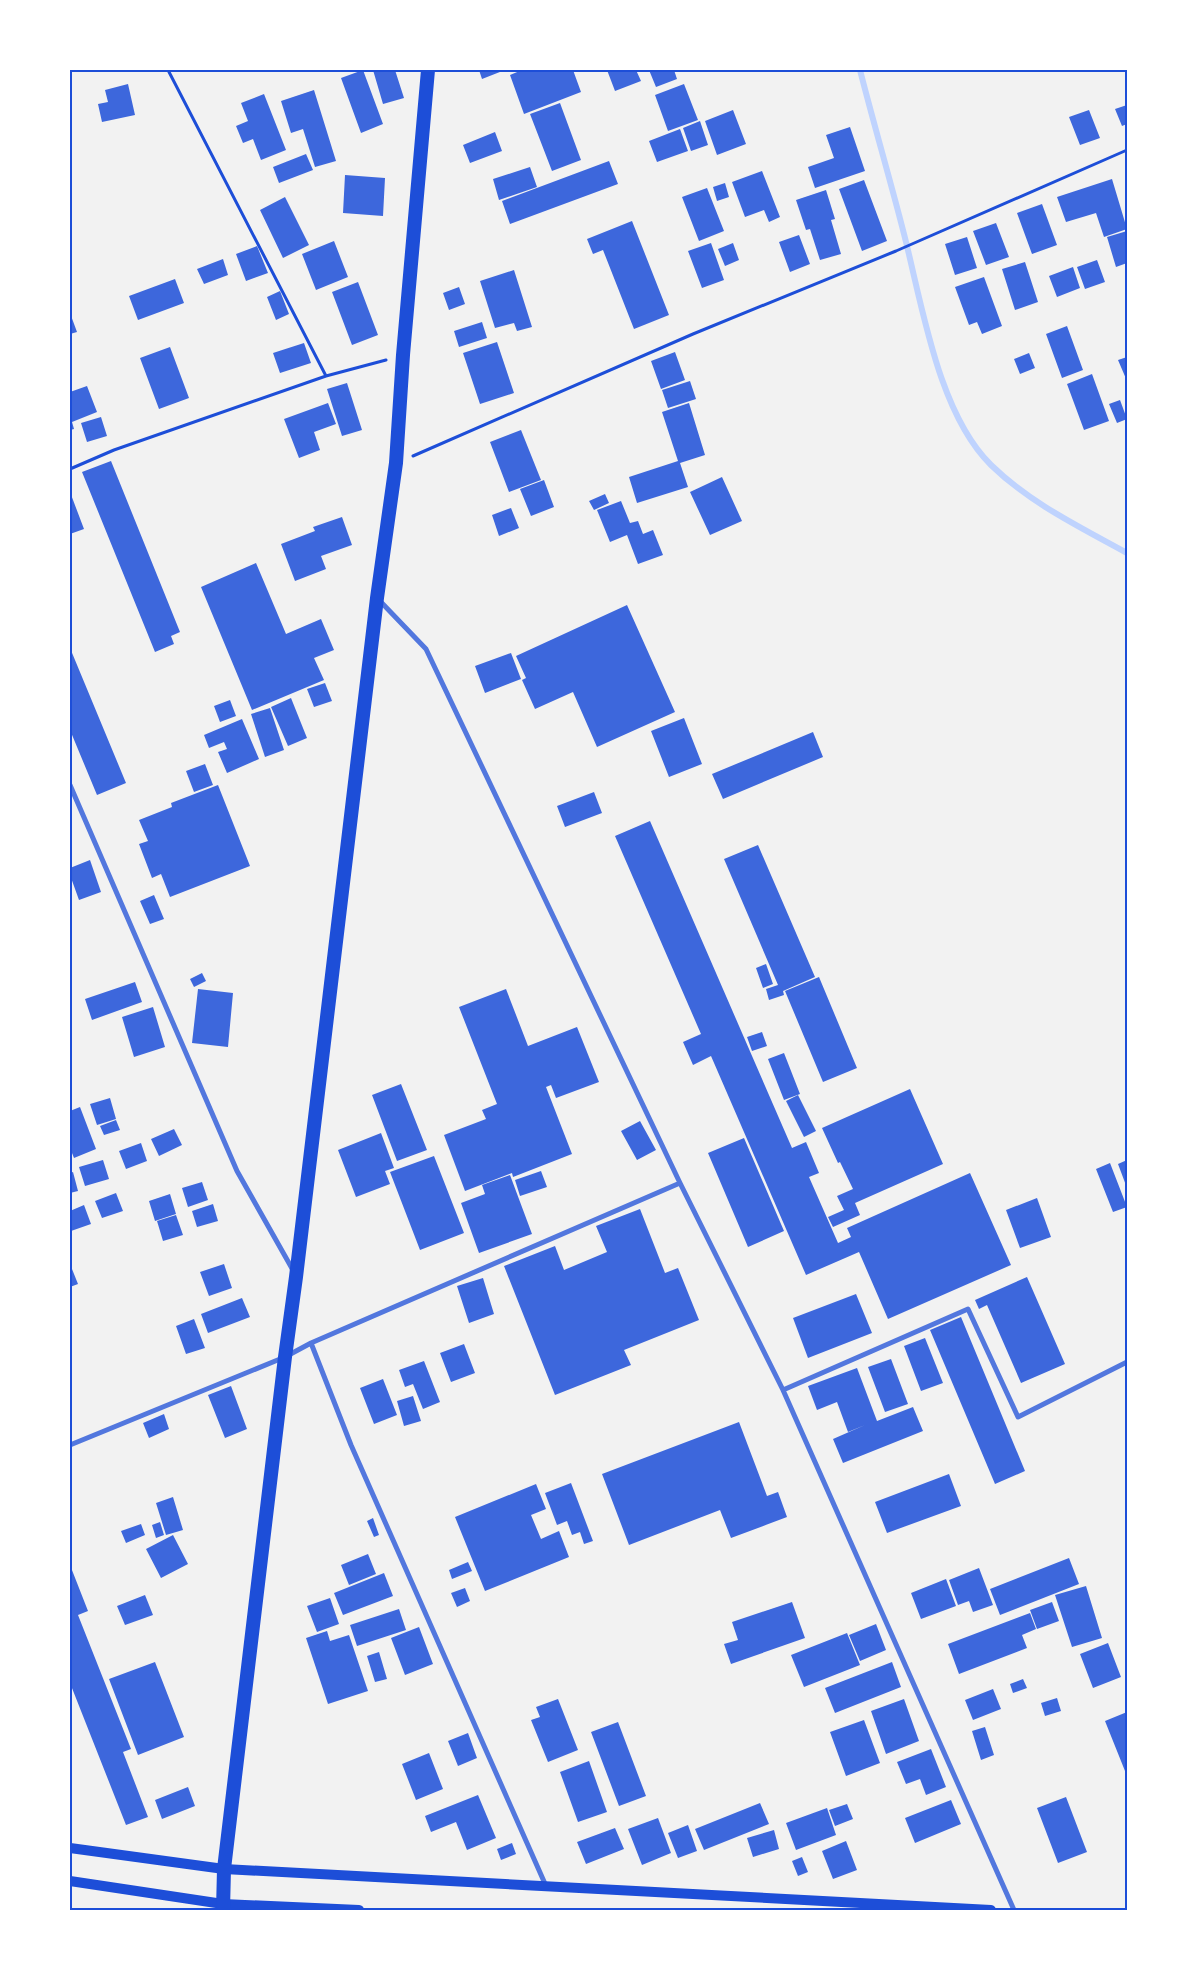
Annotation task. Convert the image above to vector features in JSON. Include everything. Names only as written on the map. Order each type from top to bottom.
[{"type":"highway","points":[[223,1907],[224,1869],[284,1357],[296,1276],[377,598],[396,464],[403,355],[428,70]]},
{"type":"main road","points":[[70,1848],[224,1869],[547,1888],[991,1910]]},
{"type":"main road","points":[[70,1881],[223,1907],[359,1910]]},
{"type":"street","points":[[377,598],[426,649],[680,1183],[783,1390],[1014,1910]]},
{"type":"street","points":[[70,785],[237,1171],[296,1276]]},
{"type":"street","points":[[70,1445],[284,1357],[310,1342],[680,1183]]},
{"type":"street","points":[[783,1390],[968,1309],[1018,1416],[1127,1362]]},
{"type":"street","points":[[310,1342],[350,1445],[547,1888]]},
{"type":"path","points":[[168,70],[326,376]]},
{"type":"path","points":[[396,464],[693,334],[896,251],[1127,150]]},
{"type":"path","points":[[70,469],[114,450],[326,376],[403,355]]},
{"type":"building","points":[[363,70],[383,124],[361,133],[341,78]]},
{"type":"building","points":[[373,70],[395,70],[404,98],[383,104]]},
{"type":"building","points":[[479,70],[505,70],[482,79]]},
{"type":"building","points":[[522,70],[573,70],[581,92],[524,114],[510,75]]},
{"type":"building","points":[[607,70],[636,70],[641,81],[615,91]]},
{"type":"building","points":[[649,70],[674,70],[677,79],[656,87]]},
{"type":"building","points":[[128,84],[135,115],[102,122],[98,104],[108,102],[105,90]]},
{"type":"building","points":[[684,84],[698,120],[668,131],[655,95]]},
{"type":"building","points":[[314,90],[336,161],[315,167],[303,129],[291,133],[281,101]]},
{"type":"building","points":[[264,94],[286,150],[261,160],[253,139],[243,143],[236,126],[248,121],[241,103]]},
{"type":"building","points":[[560,103],[581,160],[552,171],[530,114]]},
{"type":"building","points":[[1127,105],[1127,124],[1122,126],[1115,109]]},
{"type":"building","points":[[733,110],[746,144],[717,155],[705,121]]},
{"type":"building","points":[[1089,110],[1100,138],[1080,145],[1069,117]]},
{"type":"building","points":[[700,121],[708,145],[691,151],[683,128]]},
{"type":"building","points":[[850,127],[865,171],[815,188],[808,167],[834,158],[826,135]]},
{"type":"building","points":[[680,129],[688,151],[657,162],[649,141]]},
{"type":"building","points":[[495,132],[502,151],[470,163],[463,145]]},
{"type":"building","points":[[306,154],[313,170],[279,183],[273,167]]},
{"type":"building","points":[[609,161],[618,184],[510,224],[502,201]]},
{"type":"building","points":[[530,167],[537,187],[499,200],[493,179]]},
{"type":"building","points":[[762,171],[780,217],[769,222],[764,210],[745,217],[732,182]]},
{"type":"building","points":[[345,175],[385,178],[383,216],[343,213]]},
{"type":"building","points":[[1112,179],[1127,229],[1104,237],[1096,213],[1066,222],[1057,197]]},
{"type":"building","points":[[864,180],[887,241],[862,251],[839,189]]},
{"type":"building","points":[[725,183],[729,197],[717,201],[713,187]]},
{"type":"building","points":[[707,188],[724,231],[699,241],[682,197]]},
{"type":"building","points":[[826,190],[835,219],[831,220],[841,254],[820,260],[810,229],[806,230],[796,200]]},
{"type":"building","points":[[285,197],[309,245],[283,258],[260,210]]},
{"type":"building","points":[[1042,204],[1057,245],[1032,254],[1017,213]]},
{"type":"building","points":[[632,221],[669,315],[634,329],[603,250],[593,254],[587,239]]},
{"type":"building","points":[[996,223],[1009,257],[986,265],[973,231]]},
{"type":"building","points":[[1127,231],[1127,263],[1116,267],[1107,237]]},
{"type":"building","points":[[799,235],[810,264],[790,272],[779,242]]},
{"type":"building","points":[[967,237],[977,268],[955,275],[945,244]]},
{"type":"building","points":[[334,241],[348,277],[316,290],[302,254]]},
{"type":"building","points":[[711,243],[724,280],[702,288],[688,251]]},
{"type":"building","points":[[733,243],[739,260],[725,266],[718,249]]},
{"type":"building","points":[[257,246],[268,273],[246,281],[236,254]]},
{"type":"building","points":[[223,259],[228,275],[204,284],[197,269]]},
{"type":"building","points":[[1097,260],[1105,282],[1085,289],[1077,267]]},
{"type":"building","points":[[1025,262],[1038,302],[1015,310],[1002,269]]},
{"type":"building","points":[[1073,267],[1080,288],[1057,297],[1049,276]]},
{"type":"building","points":[[514,270],[532,327],[517,331],[514,323],[495,328],[480,281]]},
{"type":"building","points":[[984,277],[1002,326],[982,334],[977,322],[969,325],[955,287]]},
{"type":"building","points":[[175,279],[184,303],[138,320],[129,296]]},
{"type":"building","points":[[358,282],[378,335],[352,345],[332,292]]},
{"type":"building","points":[[459,287],[465,304],[449,310],[443,293]]},
{"type":"building","points":[[280,291],[289,314],[276,320],[267,297]]},
{"type":"building","points":[[70,313],[77,332],[70,334]]},
{"type":"building","points":[[482,322],[487,338],[459,347],[454,331]]},
{"type":"building","points":[[1067,326],[1083,370],[1062,378],[1046,334]]},
{"type":"building","points":[[497,342],[514,393],[480,404],[463,353]]},
{"type":"building","points":[[304,343],[311,363],[280,373],[273,353]]},
{"type":"building","points":[[170,347],[189,398],[159,409],[140,358]]},
{"type":"building","points":[[675,352],[685,380],[661,389],[651,361]]},
{"type":"building","points":[[1029,353],[1035,368],[1020,374],[1014,359]]},
{"type":"building","points":[[1127,357],[1127,381],[1118,360]]},
{"type":"building","points":[[1092,374],[1109,421],[1084,430],[1067,384]]},
{"type":"building","points":[[690,381],[696,399],[668,408],[662,390]]},
{"type":"building","points":[[347,383],[362,430],[342,436],[327,389]]},
{"type":"building","points":[[87,386],[97,412],[72,422],[74,429],[70,430],[70,392]]},
{"type":"building","points":[[1120,400],[1127,419],[1117,423],[1109,404]]},
{"type":"building","points":[[328,403],[336,424],[314,432],[320,450],[299,458],[284,419]]},
{"type":"building","points":[[689,403],[705,455],[680,463],[688,487],[637,503],[629,477],[678,461],[662,412]]},
{"type":"building","points":[[101,417],[107,436],[87,442],[81,423]]},
{"type":"building","points":[[521,430],[541,480],[509,492],[490,442]]},
{"type":"building","points":[[111,461],[180,632],[171,636],[174,644],[155,652],[82,472]]},
{"type":"building","points":[[722,477],[742,521],[710,535],[690,492]]},
{"type":"building","points":[[544,480],[554,507],[531,516],[520,489]]},
{"type":"building","points":[[70,492],[84,529],[70,534]]},
{"type":"building","points":[[605,494],[609,503],[594,510],[589,501]]},
{"type":"building","points":[[621,501],[630,523],[638,521],[643,534],[653,530],[663,555],[638,564],[627,535],[610,542],[597,510]]},
{"type":"building","points":[[511,508],[519,528],[499,536],[492,515]]},
{"type":"building","points":[[342,517],[352,545],[321,556],[326,569],[295,581],[281,544],[315,531],[313,527]]},
{"type":"building","points":[[256,563],[286,634],[321,619],[334,650],[314,658],[324,680],[252,710],[201,587]]},
{"type":"building","points":[[627,605],[675,712],[597,747],[573,692],[535,709],[522,680],[526,678],[516,656]]},
{"type":"building","points":[[70,648],[126,783],[97,795],[70,730]]},
{"type":"building","points":[[511,653],[521,679],[485,693],[475,666]]},
{"type":"building","points":[[325,683],[332,701],[314,707],[307,689]]},
{"type":"building","points":[[291,698],[307,738],[288,746],[271,707]]},
{"type":"building","points":[[230,700],[236,716],[220,722],[214,706]]},
{"type":"building","points":[[270,708],[284,750],[265,757],[251,714]]},
{"type":"building","points":[[684,718],[702,764],[669,777],[651,731]]},
{"type":"building","points":[[242,719],[259,759],[227,773],[218,752],[227,749],[224,742],[209,748],[204,735]]},
{"type":"building","points":[[813,732],[823,757],[723,799],[712,774]]},
{"type":"building","points":[[205,764],[213,785],[194,792],[186,771]]},
{"type":"building","points":[[218,785],[250,866],[170,897],[161,874],[152,878],[139,844],[148,841],[139,820],[172,807],[171,803]]},
{"type":"building","points":[[594,792],[602,813],[565,827],[557,806]]},
{"type":"building","points":[[650,821],[792,1148],[806,1142],[819,1173],[809,1177],[838,1243],[851,1237],[847,1228],[970,1173],[1011,1265],[888,1319],[859,1252],[806,1275],[711,1056],[693,1065],[683,1042],[701,1034],[615,836]]},
{"type":"building","points":[[758,845],[815,977],[783,991],[784,995],[769,1000],[766,989],[778,985],[724,859]]},
{"type":"building","points":[[90,860],[101,892],[79,900],[70,875],[70,868]]},
{"type":"building","points":[[154,895],[164,919],[150,924],[140,901]]},
{"type":"building","points":[[766,964],[773,984],[763,988],[756,968]]},
{"type":"building","points":[[202,973],[206,981],[194,987],[190,979]]},
{"type":"building","points":[[819,977],[857,1068],[823,1082],[785,991]]},
{"type":"building","points":[[135,982],[142,1002],[92,1020],[85,999]]},
{"type":"building","points":[[198,989],[233,993],[228,1047],[192,1043]]},
{"type":"building","points":[[506,989],[528,1046],[577,1027],[599,1082],[556,1098],[551,1085],[546,1087],[572,1154],[513,1177],[512,1173],[465,1191],[444,1135],[486,1119],[482,1110],[497,1104],[459,1007]]},
{"type":"building","points":[[153,1007],[165,1047],[134,1057],[122,1017]]},
{"type":"building","points":[[762,1032],[767,1046],[752,1051],[747,1037]]},
{"type":"building","points":[[784,1053],[800,1094],[784,1100],[768,1059]]},
{"type":"building","points":[[401,1084],[427,1150],[397,1161],[372,1095]]},
{"type":"building","points":[[910,1089],[943,1164],[855,1203],[860,1215],[833,1227],[828,1217],[844,1210],[837,1196],[853,1189],[840,1162],[838,1163],[822,1128]]},
{"type":"building","points":[[798,1095],[816,1131],[804,1137],[786,1101]]},
{"type":"building","points":[[110,1098],[116,1119],[97,1125],[90,1104]]},
{"type":"building","points":[[80,1107],[96,1149],[74,1158],[70,1148],[70,1111]]},
{"type":"building","points":[[116,1120],[120,1130],[104,1135],[100,1126]]},
{"type":"building","points":[[640,1121],[656,1150],[637,1160],[621,1131]]},
{"type":"building","points":[[174,1129],[182,1145],[159,1156],[151,1139]]},
{"type":"building","points":[[381,1133],[394,1168],[385,1171],[390,1184],[356,1197],[338,1150]]},
{"type":"building","points":[[744,1138],[784,1231],[748,1247],[708,1153]]},
{"type":"building","points":[[141,1143],[147,1161],[126,1169],[119,1151]]},
{"type":"building","points":[[434,1156],[464,1233],[420,1250],[390,1172]]},
{"type":"building","points":[[103,1160],[109,1179],[85,1186],[79,1167]]},
{"type":"building","points":[[1127,1160],[1127,1188],[1118,1164]]},
{"type":"building","points":[[1110,1163],[1127,1207],[1113,1212],[1096,1169]]},
{"type":"building","points":[[541,1171],[547,1187],[520,1196],[515,1180]]},
{"type":"building","points":[[73,1172],[78,1191],[70,1193],[70,1173]]},
{"type":"building","points":[[510,1175],[532,1234],[479,1253],[461,1203],[485,1194],[482,1185]]},
{"type":"building","points":[[202,1182],[208,1200],[188,1207],[182,1188]]},
{"type":"building","points":[[116,1193],[123,1211],[102,1218],[95,1201]]},
{"type":"building","points":[[170,1194],[176,1214],[155,1221],[149,1201]]},
{"type":"building","points":[[1037,1198],[1051,1237],[1020,1248],[1006,1210]]},
{"type":"building","points":[[213,1204],[218,1221],[197,1227],[192,1211]]},
{"type":"building","points":[[84,1205],[91,1224],[71,1231],[70,1211]]},
{"type":"building","points":[[640,1209],[665,1273],[678,1268],[699,1320],[624,1350],[631,1365],[555,1395],[504,1266],[555,1246],[564,1270],[607,1252],[596,1226]]},
{"type":"building","points":[[176,1215],[183,1235],[163,1241],[157,1221]]},
{"type":"building","points":[[70,1264],[78,1284],[70,1287]]},
{"type":"building","points":[[224,1264],[232,1288],[209,1296],[200,1272]]},
{"type":"building","points":[[1027,1277],[1065,1364],[1021,1383],[987,1305],[979,1309],[975,1300]]},
{"type":"building","points":[[483,1278],[494,1314],[469,1323],[457,1286]]},
{"type":"building","points":[[856,1294],[872,1333],[808,1358],[793,1318]]},
{"type":"building","points":[[242,1298],[250,1317],[208,1333],[201,1314]]},
{"type":"building","points":[[961,1317],[1025,1471],[995,1484],[930,1330]]},
{"type":"building","points":[[194,1319],[205,1348],[186,1354],[176,1326]]},
{"type":"building","points":[[925,1338],[943,1383],[921,1391],[904,1346]]},
{"type":"building","points":[[464,1344],[475,1373],[451,1382],[440,1353]]},
{"type":"building","points":[[891,1359],[908,1404],[885,1412],[868,1367]]},
{"type":"building","points":[[424,1361],[440,1402],[423,1409],[413,1384],[405,1387],[399,1370]]},
{"type":"building","points":[[857,1368],[877,1421],[913,1407],[923,1431],[843,1463],[833,1439],[865,1425],[848,1432],[837,1402],[817,1410],[808,1386]]},
{"type":"building","points":[[383,1379],[397,1415],[374,1424],[360,1388]]},
{"type":"building","points":[[231,1386],[247,1429],[225,1438],[208,1395]]},
{"type":"building","points":[[413,1396],[421,1421],[404,1426],[397,1401]]},
{"type":"building","points":[[164,1414],[169,1429],[149,1438],[143,1423]]},
{"type":"building","points":[[739,1422],[767,1496],[778,1492],[787,1517],[731,1538],[720,1510],[629,1545],[602,1474]]},
{"type":"building","points":[[949,1474],[961,1506],[887,1533],[875,1502]]},
{"type":"building","points":[[571,1483],[593,1541],[584,1544],[580,1532],[572,1535],[567,1521],[557,1525],[545,1493]]},
{"type":"building","points":[[536,1484],[546,1509],[531,1515],[541,1539],[559,1531],[569,1557],[485,1591],[455,1517]]},
{"type":"building","points":[[173,1497],[183,1530],[166,1535],[156,1503]]},
{"type":"building","points":[[373,1518],[379,1535],[374,1537],[367,1521]]},
{"type":"building","points":[[160,1522],[164,1535],[156,1538],[152,1525]]},
{"type":"building","points":[[141,1524],[145,1535],[126,1543],[121,1531]]},
{"type":"building","points":[[173,1535],[188,1564],[161,1578],[146,1549]]},
{"type":"building","points":[[368,1554],[376,1574],[349,1585],[341,1565]]},
{"type":"building","points":[[1069,1558],[1079,1584],[1000,1615],[990,1589]]},
{"type":"building","points":[[468,1562],[472,1571],[452,1579],[449,1570]]},
{"type":"building","points":[[70,1565],[88,1611],[78,1615],[131,1749],[123,1752],[148,1817],[126,1825],[70,1683]]},
{"type":"building","points":[[979,1568],[993,1605],[973,1612],[969,1601],[958,1605],[949,1580]]},
{"type":"building","points":[[384,1573],[393,1596],[343,1615],[334,1593]]},
{"type":"building","points":[[946,1579],[956,1606],[921,1619],[911,1593]]},
{"type":"building","points":[[1086,1586],[1102,1638],[1072,1647],[1055,1595]]},
{"type":"building","points":[[465,1588],[470,1601],[457,1607],[451,1593]]},
{"type":"building","points":[[145,1595],[153,1615],[125,1625],[117,1606]]},
{"type":"building","points":[[330,1598],[339,1624],[317,1632],[307,1606]]},
{"type":"building","points":[[792,1602],[805,1638],[731,1664],[724,1644],[738,1640],[732,1622]]},
{"type":"building","points":[[1052,1602],[1059,1621],[1037,1629],[1030,1610]]},
{"type":"building","points":[[399,1609],[406,1630],[357,1646],[350,1625]]},
{"type":"building","points":[[1030,1613],[1036,1629],[1022,1635],[1027,1648],[959,1674],[948,1644]]},
{"type":"building","points":[[876,1624],[886,1650],[860,1661],[849,1635]]},
{"type":"building","points":[[419,1627],[433,1664],[405,1675],[391,1638]]},
{"type":"building","points":[[327,1631],[330,1641],[349,1635],[368,1691],[328,1704],[306,1638]]},
{"type":"building","points":[[847,1633],[860,1665],[804,1687],[791,1655]]},
{"type":"building","points":[[1108,1643],[1121,1677],[1093,1688],[1080,1654]]},
{"type":"building","points":[[379,1652],[387,1679],[375,1682],[367,1656]]},
{"type":"building","points":[[155,1662],[184,1737],[138,1755],[109,1679]]},
{"type":"building","points":[[892,1662],[901,1687],[835,1713],[825,1688]]},
{"type":"building","points":[[1023,1679],[1027,1688],[1013,1693],[1010,1684]]},
{"type":"building","points":[[993,1689],[1001,1709],[973,1720],[965,1700]]},
{"type":"building","points":[[1057,1698],[1061,1711],[1045,1716],[1041,1703]]},
{"type":"building","points":[[558,1699],[578,1750],[548,1762],[531,1720],[540,1717],[536,1707]]},
{"type":"building","points":[[904,1699],[919,1741],[886,1754],[871,1711]]},
{"type":"building","points":[[1127,1712],[1127,1776],[1105,1721]]},
{"type":"building","points":[[864,1720],[880,1763],[846,1776],[830,1732]]},
{"type":"building","points":[[618,1722],[646,1796],[619,1806],[591,1732]]},
{"type":"building","points":[[985,1727],[994,1755],[981,1760],[972,1731]]},
{"type":"building","points":[[468,1733],[477,1758],[458,1766],[448,1741]]},
{"type":"building","points":[[931,1749],[946,1787],[926,1795],[920,1779],[906,1784],[897,1762]]},
{"type":"building","points":[[429,1753],[443,1789],[416,1800],[402,1764]]},
{"type":"building","points":[[589,1761],[607,1812],[578,1822],[560,1772]]},
{"type":"building","points":[[188,1787],[195,1806],[162,1819],[155,1800]]},
{"type":"building","points":[[478,1795],[496,1838],[467,1850],[456,1822],[431,1832],[425,1816]]},
{"type":"building","points":[[1066,1797],[1087,1852],[1058,1863],[1037,1808]]},
{"type":"building","points":[[951,1800],[961,1824],[915,1843],[905,1818]]},
{"type":"building","points":[[760,1803],[769,1824],[704,1850],[695,1829]]},
{"type":"building","points":[[847,1804],[853,1819],[835,1826],[829,1810]]},
{"type":"building","points":[[827,1808],[836,1835],[796,1850],[786,1823]]},
{"type":"building","points":[[658,1818],[671,1853],[642,1865],[628,1829]]},
{"type":"building","points":[[688,1825],[697,1851],[678,1858],[668,1833]]},
{"type":"building","points":[[615,1828],[624,1849],[586,1864],[577,1842]]},
{"type":"building","points":[[774,1830],[779,1849],[753,1857],[747,1838]]},
{"type":"building","points":[[846,1841],[857,1870],[833,1879],[822,1851]]},
{"type":"building","points":[[512,1843],[516,1854],[501,1860],[497,1849]]},
{"type":"building","points":[[802,1857],[808,1872],[798,1876],[792,1861]]},
{"type":"waterway","points":[[860,70],[899,213],[934,356],[958,417],[973,443],[991,465],[1006,479],[1056,514],[1127,553]]}]
